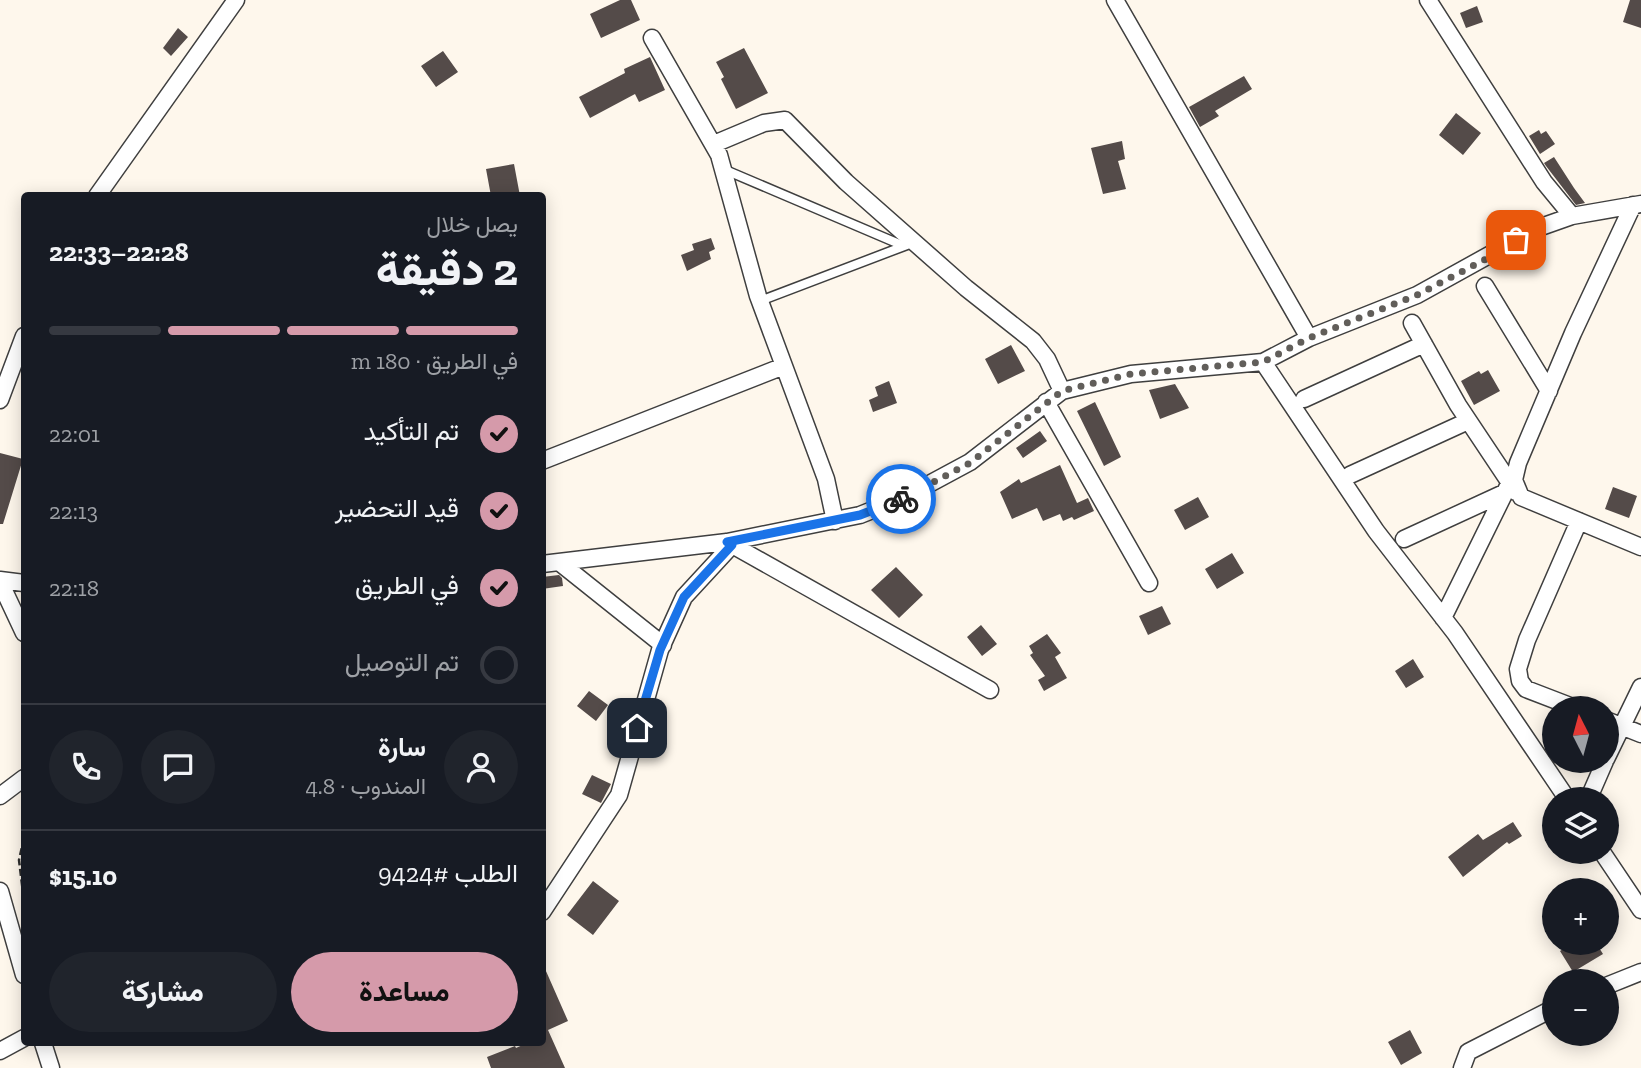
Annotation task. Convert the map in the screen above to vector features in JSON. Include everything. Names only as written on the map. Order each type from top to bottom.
[{"type":"street","points":[[100,192],[236,0]]},
{"type":"street","points":[[1115,0],[1309,338]]},
{"type":"street","points":[[1428,0],[1544,182],[1572,216]]},
{"type":"street","points":[[652,37],[714,144],[760,302],[826,479],[835,520]]},
{"type":"street","points":[[714,144],[764,123],[785,120],[909,244],[1033,341],[1047,359],[1062,391]]},
{"type":"street","points":[[546,564],[729,544],[860,515],[905,497],[970,463],[1062,391],[1131,374],[1263,362],[1309,338],[1417,295],[1538,228],[1572,216],[1637,204]]},
{"type":"street","points":[[1443,618],[1511,486],[1549,391],[1637,204]]},
{"type":"street","points":[[1485,286],[1549,391]]},
{"type":"street","points":[[1412,323],[1468,421],[1511,486],[1579,521],[1641,547]]},
{"type":"street","points":[[0,400],[21,344]]},
{"type":"street","points":[[1304,399],[1424,344]]},
{"type":"street","points":[[1263,362],[1376,531],[1443,618],[1559,787]]},
{"type":"street","points":[[546,459],[784,366]]},
{"type":"street","points":[[1046,402],[1149,583]]},
{"type":"street","points":[[1350,475],[1468,421]]},
{"type":"street","points":[[1404,539],[1511,486]]},
{"type":"street","points":[[1542,696],[1526,690],[1518,669],[1527,640],[1579,521]]},
{"type":"street","points":[[546,906],[619,794],[663,645],[684,597],[729,544]]},
{"type":"street","points":[[729,544],[990,690]]},
{"type":"street","points":[[559,562],[663,645]]},
{"type":"street","points":[[21,583],[0,581],[21,626]]},
{"type":"street","points":[[1619,716],[1641,687]]},
{"type":"street","points":[[1619,725],[1641,734]]},
{"type":"street","points":[[0,796],[21,780]]},
{"type":"street","points":[[1610,864],[1639,905]]},
{"type":"street","points":[[0,891],[4,922],[21,967]]},
{"type":"street","points":[[1619,981],[1641,972]]},
{"type":"street","points":[[1462,1068],[1468,1052],[1542,1014]]},
{"type":"street","points":[[0,1051],[21,1040]]},
{"type":"street","points":[[44,1046],[51,1068]]},
{"type":"lane","points":[[723,169],[909,244]]},
{"type":"lane","points":[[760,302],[909,244]]},
{"type":"path","points":[[21,851],[21,876]]},
{"type":"building","points":[[620,0],[631,0],[640,20],[601,38],[590,14]]},
{"type":"building","points":[[1630,0],[1641,0],[1641,28],[1623,22]]},
{"type":"building","points":[[1477,6],[1483,22],[1466,28],[1460,13]]},
{"type":"building","points":[[178,28],[188,37],[171,56],[163,48]]},
{"type":"building","points":[[744,48],[768,93],[736,109],[716,62]]},
{"type":"building","points":[[443,51],[458,72],[436,87],[421,66]]},
{"type":"building","points":[[650,57],[665,90],[639,102],[635,94],[590,118],[579,97],[625,73],[624,69]]},
{"type":"building","points":[[1244,76],[1252,89],[1215,111],[1219,116],[1200,127],[1189,107]]},
{"type":"building","points":[[1456,113],[1481,133],[1463,155],[1439,135]]},
{"type":"building","points":[[1539,130],[1541,134],[1546,131],[1555,144],[1540,154],[1529,136]]},
{"type":"building","points":[[1122,141],[1125,159],[1118,161],[1126,189],[1103,194],[1091,148]]},
{"type":"building","points":[[1554,157],[1585,203],[1576,205],[1546,166],[1544,163]]},
{"type":"building","points":[[514,164],[519,192],[490,192],[486,169]]},
{"type":"building","points":[[711,238],[715,249],[709,252],[711,259],[687,271],[681,255],[694,250],[692,244]]},
{"type":"building","points":[[1011,345],[1025,371],[998,384],[985,359]]},
{"type":"building","points":[[1488,370],[1500,391],[1474,405],[1461,381],[1479,371],[1481,374]]},
{"type":"building","points":[[889,381],[897,403],[873,412],[869,400],[878,396],[875,387]]},
{"type":"building","points":[[1175,384],[1189,408],[1160,419],[1149,390]]},
{"type":"building","points":[[1095,402],[1121,457],[1104,466],[1077,411]]},
{"type":"building","points":[[1040,431],[1047,441],[1023,458],[1016,448]]},
{"type":"building","points":[[0,453],[21,458],[21,466],[3,524],[0,524]]},
{"type":"building","points":[[1060,465],[1077,503],[1088,498],[1094,511],[1074,520],[1072,517],[1063,521],[1060,514],[1043,521],[1037,508],[1012,519],[1000,492],[1019,479],[1021,483]]},
{"type":"building","points":[[1613,487],[1637,496],[1629,518],[1605,509]]},
{"type":"building","points":[[1198,497],[1209,517],[1185,530],[1174,510]]},
{"type":"building","points":[[1232,553],[1244,573],[1217,589],[1205,569]]},
{"type":"building","points":[[896,567],[923,595],[899,618],[871,590]]},
{"type":"building","points":[[559,575],[563,586],[546,588],[546,577]]},
{"type":"building","points":[[1162,606],[1171,624],[1148,635],[1139,616]]},
{"type":"building","points":[[981,625],[997,644],[982,656],[967,637]]},
{"type":"building","points":[[1047,634],[1061,653],[1055,657],[1067,678],[1044,691],[1038,680],[1045,676],[1030,655],[1033,653],[1029,646]]},
{"type":"building","points":[[1413,659],[1424,677],[1406,688],[1395,671]]},
{"type":"building","points":[[589,691],[608,705],[596,721],[577,706]]},
{"type":"building","points":[[592,775],[611,784],[601,803],[582,794]]},
{"type":"building","points":[[1513,822],[1522,836],[1509,844],[1507,842],[1463,877],[1448,857],[1478,834],[1483,840]]},
{"type":"building","points":[[593,881],[619,901],[593,935],[567,915]]},
{"type":"building","points":[[1562,955],[1601,955],[1578,969],[1571,969]]},
{"type":"building","points":[[546,971],[568,1021],[548,1030],[565,1068],[491,1068],[487,1057],[515,1046],[546,1046]]},
{"type":"building","points":[[1410,1030],[1422,1053],[1401,1065],[1388,1042]]},
{"type":"way so far","points":[[901,499],[970,463],[1062,391],[1131,374],[1263,362],[1309,338],[1417,295],[1516,240]]},
{"type":"route","points":[[637,728],[660,650],[684,597],[732,545],[727,542],[860,515],[901,499]]}]
